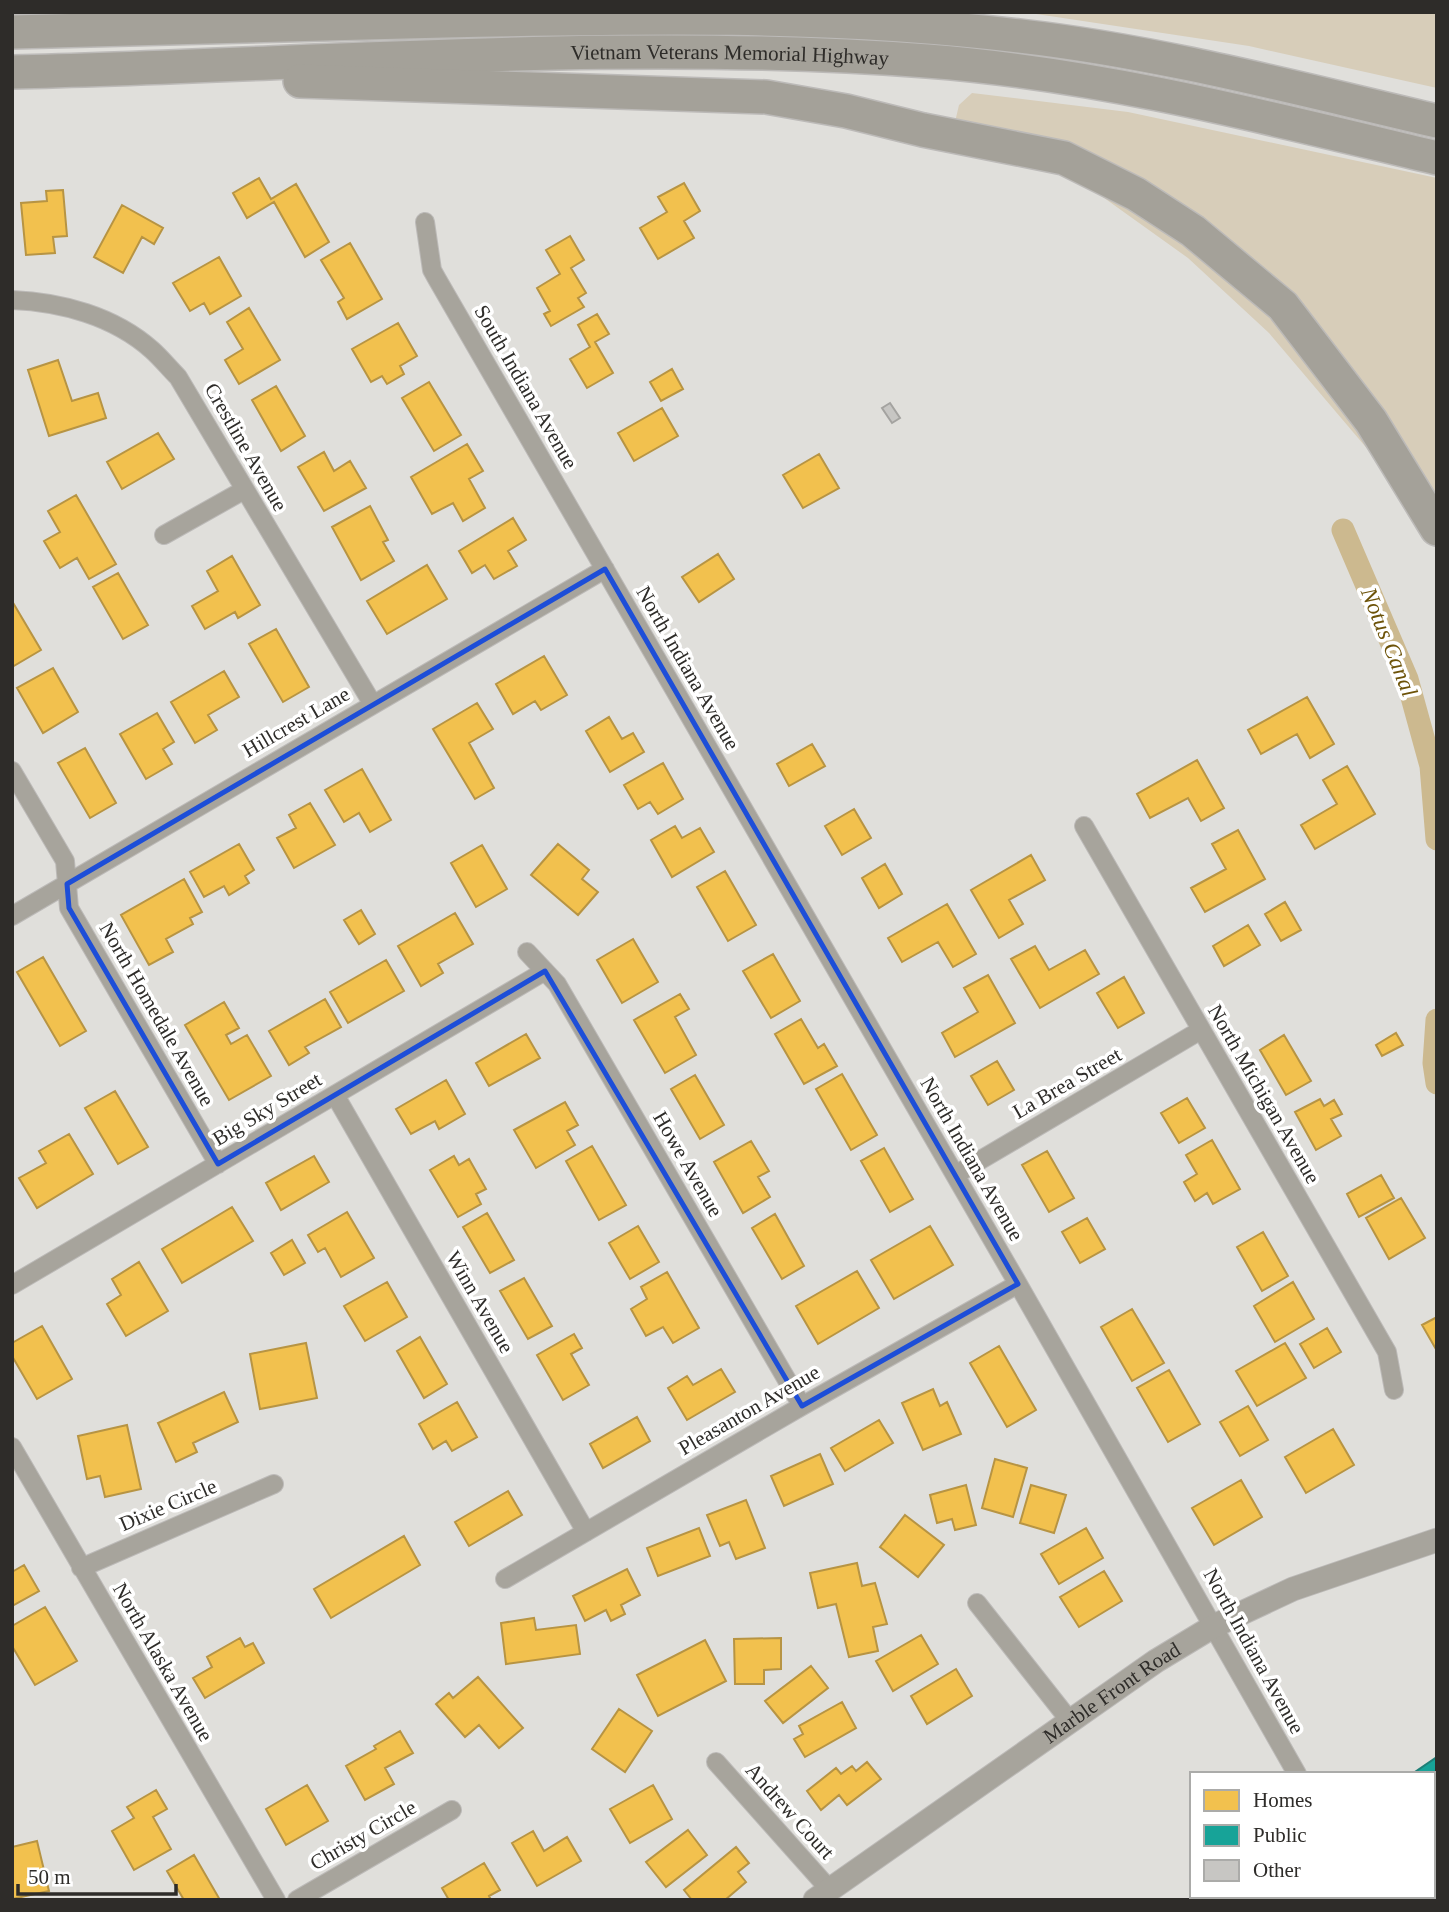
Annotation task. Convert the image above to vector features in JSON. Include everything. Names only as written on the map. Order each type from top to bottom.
[{"type":"highway","name":"Vietnam Veterans Memorial Highway","points":[[12,32],[583,18],[726,18],[872,23],[1021,36],[1163,58],[1437,121]]},
{"type":"highway","name":"Vietnam Veterans Memorial Highway","points":[[12,72],[607,53],[796,55],[929,61],[1066,77],[1214,106],[1437,158]]},
{"type":"highway","points":[[183,68],[312,82],[766,97],[846,111],[923,130],[1064,158],[1136,194],[1193,231],[1283,306],[1371,421],[1437,528]]},
{"type":"street","name":"South Indiana Avenue","points":[[425,222],[432,270],[605,569]]},
{"type":"street","name":"Crestline Avenue","points":[[12,300],[38,301],[104,318],[151,348],[178,377],[372,704]]},
{"type":"street","points":[[164,535],[244,490]]},
{"type":"street","name":"Hillcrest Lane","points":[[12,916],[605,569]]},
{"type":"street","name":"North Indiana Avenue","points":[[605,569],[1296,1772]]},
{"type":"street","name":"North Homedale Avenue","points":[[12,771],[65,860],[69,908],[218,1164]]},
{"type":"street","name":"North Michigan Avenue","points":[[1084,826],[1387,1352],[1394,1390]]},
{"type":"street","name":"Howe Avenue","points":[[527,952],[557,984],[802,1406]]},
{"type":"street","name":"Big Sky Street","points":[[12,1284],[545,971]]},
{"type":"street","name":"La Brea Street","points":[[955,1175],[1201,1030]]},
{"type":"street","name":"Winn Avenue","points":[[335,1095],[586,1532]]},
{"type":"street","name":"Pleasanton Avenue","points":[[505,1579],[1018,1284]]},
{"type":"street","name":"North Alaska Avenue","points":[[12,1447],[276,1900]]},
{"type":"street","name":"Dixie Circle","points":[[81,1567],[274,1484]]},
{"type":"street","name":"Marble Front Road","points":[[823,1895],[1156,1661],[1214,1626],[1293,1589],[1437,1540]]},
{"type":"street","points":[[977,1603],[1070,1721]]},
{"type":"street","name":"Andrew Court","points":[[716,1762],[823,1895]]},
{"type":"street","name":"Christy Circle","points":[[297,1900],[452,1810]]},
{"type":"highlighted area","points":[[605,569],[1018,1284],[802,1406],[545,971],[218,1164],[69,908],[67,884]]},
{"type":"shaded area","points":[[1023,12],[1437,12],[1437,88],[1249,46]]},
{"type":"shaded area","points":[[972,93],[1128,112],[1437,178],[1437,531],[1269,333],[1188,258],[1100,195],[955,122],[959,105]]},
{"type":"building: Homes","points":[[259,178],[271,199],[296,184],[329,242],[305,257],[274,202],[247,218],[233,193]]},
{"type":"building: Homes","points":[[684,183],[700,211],[684,221],[694,238],[658,259],[640,228],[667,212],[658,197]]},
{"type":"building: Homes","points":[[63,190],[67,236],[53,237],[55,253],[26,255],[21,203],[47,201],[46,191]]},
{"type":"building: Homes","points":[[122,205],[163,228],[154,244],[142,237],[123,273],[94,257]]},
{"type":"building: Homes","points":[[570,236],[584,260],[571,268],[586,293],[578,298],[584,307],[551,326],[544,314],[550,311],[537,288],[560,274],[546,250]]},
{"type":"building: Homes","points":[[350,243],[382,299],[347,319],[338,302],[344,298],[321,260]]},
{"type":"building: Homes","points":[[219,257],[241,296],[210,314],[204,303],[190,311],[173,283]]},
{"type":"building: Homes","points":[[249,308],[280,360],[239,384],[225,360],[243,349],[227,322]]},
{"type":"building: Homes","points":[[597,314],[609,334],[595,342],[613,373],[587,388],[570,359],[590,347],[578,325]]},
{"type":"building: Homes","points":[[398,323],[417,356],[400,366],[404,374],[387,384],[382,376],[371,382],[352,349]]},
{"type":"building: Homes","points":[[58,360],[72,401],[98,393],[106,418],[49,436],[28,370]]},
{"type":"building: Homes","points":[[672,369],[683,389],[661,401],[650,382]]},
{"type":"building: Homes","points":[[429,382],[461,435],[434,451],[402,398]]},
{"type":"building: Homes","points":[[276,386],[305,436],[281,451],[252,400]]},
{"type":"building: Homes","points":[[662,408],[678,436],[634,461],[618,433]]},
{"type":"building: Homes","points":[[158,433],[174,459],[122,489],[107,462]]},
{"type":"building: Homes","points":[[467,444],[483,471],[469,479],[485,508],[463,521],[453,503],[432,514],[411,477]]},
{"type":"building: Homes","points":[[324,452],[334,471],[350,461],[366,488],[324,511],[298,467]]},
{"type":"building: Homes","points":[[819,454],[839,488],[803,508],[783,475]]},
{"type":"building: Homes","points":[[76,495],[116,564],[89,579],[77,558],[60,568],[44,541],[60,532],[48,511]]},
{"type":"building: Homes","points":[[370,506],[388,540],[383,542],[394,561],[361,580],[332,527]]},
{"type":"building: Homes","points":[[513,518],[526,540],[508,551],[517,566],[494,579],[485,565],[472,573],[459,551]]},
{"type":"building: Homes","points":[[718,554],[734,579],[699,602],[682,577]]},
{"type":"building: Homes","points":[[232,556],[260,605],[238,618],[235,612],[205,629],[192,606],[218,591],[207,571]]},
{"type":"building: Homes","points":[[427,565],[447,599],[387,634],[367,601]]},
{"type":"building: Homes","points":[[118,573],[148,625],[123,639],[93,587]]},
{"type":"building: Homes","points":[[12,601],[41,650],[12,667]]},
{"type":"building: Homes","points":[[276,629],[309,687],[283,702],[249,644]]},
{"type":"building: Homes","points":[[544,656],[567,695],[541,710],[535,701],[513,714],[496,684]]},
{"type":"building: Homes","points":[[53,668],[78,712],[43,733],[17,688]]},
{"type":"building: Homes","points":[[224,671],[239,697],[208,715],[217,730],[195,743],[171,702]]},
{"type":"building: Homes","points":[[1307,697],[1334,744],[1310,758],[1297,734],[1261,754],[1248,730]]},
{"type":"building: Homes","points":[[477,703],[493,729],[469,743],[494,788],[475,799],[433,729]]},
{"type":"building: Homes","points":[[157,713],[174,742],[163,749],[172,764],[146,779],[120,734]]},
{"type":"building: Homes","points":[[609,717],[622,739],[633,733],[644,752],[610,772],[586,731]]},
{"type":"building: Homes","points":[[812,744],[825,766],[789,786],[777,764]]},
{"type":"building: Homes","points":[[85,748],[116,803],[90,818],[58,763]]},
{"type":"building: Homes","points":[[1197,760],[1224,808],[1201,821],[1188,798],[1150,818],[1137,794]]},
{"type":"building: Homes","points":[[663,763],[683,799],[658,814],[650,802],[638,809],[624,785]]},
{"type":"building: Homes","points":[[1347,766],[1375,814],[1315,849],[1301,825],[1337,804],[1323,780]]},
{"type":"building: Homes","points":[[362,769],[391,820],[370,832],[359,813],[344,822],[325,790]]},
{"type":"building: Homes","points":[[310,803],[335,845],[294,868],[277,838],[296,828],[289,815]]},
{"type":"building: Homes","points":[[854,809],[871,838],[842,855],[825,826]]},
{"type":"building: Homes","points":[[675,826],[682,838],[700,828],[714,852],[672,877],[651,840]]},
{"type":"building: Homes","points":[[1238,830],[1265,879],[1205,912],[1191,888],[1226,869],[1212,844]]},
{"type":"building: Homes","points":[[239,844],[254,870],[245,876],[249,883],[229,895],[224,886],[204,897],[190,872]]},
{"type":"building: Homes","points":[[558,844],[589,870],[582,879],[598,892],[578,915],[531,875]]},
{"type":"building: Homes","points":[[482,845],[507,889],[476,907],[451,863]]},
{"type":"building: Homes","points":[[1031,855],[1045,880],[1009,900],[1023,924],[999,938],[971,890]]},
{"type":"building: Homes","points":[[885,864],[902,894],[879,908],[862,878]]},
{"type":"building: Homes","points":[[725,871],[756,925],[728,941],[697,887]]},
{"type":"building: Homes","points":[[184,879],[202,912],[190,918],[193,924],[166,939],[173,952],[149,965],[121,915]]},
{"type":"building: Homes","points":[[1285,902],[1301,930],[1281,941],[1265,914]]},
{"type":"building: Homes","points":[[947,904],[976,954],[953,967],[938,942],[902,962],[888,938]]},
{"type":"building: Homes","points":[[361,910],[375,934],[359,944],[344,920]]},
{"type":"building: Homes","points":[[455,913],[473,944],[438,964],[443,973],[421,986],[398,946]]},
{"type":"building: Homes","points":[[1248,925],[1260,945],[1224,966],[1213,946]]},
{"type":"building: Homes","points":[[633,939],[658,982],[622,1003],[597,960]]},
{"type":"building: Homes","points":[[1035,946],[1049,970],[1085,950],[1099,974],[1040,1008],[1011,959]]},
{"type":"building: Homes","points":[[773,954],[800,1001],[771,1018],[743,971]]},
{"type":"building: Homes","points":[[43,957],[86,1031],[60,1046],[17,972]]},
{"type":"building: Homes","points":[[386,960],[404,991],[348,1023],[330,992]]},
{"type":"building: Homes","points":[[988,975],[1015,1023],[955,1057],[942,1033],[978,1012],[964,988]]},
{"type":"building: Homes","points":[[1124,977],[1144,1013],[1118,1028],[1097,993]]},
{"type":"building: Homes","points":[[680,994],[689,1009],[675,1017],[696,1055],[665,1073],[634,1020]]},
{"type":"building: Homes","points":[[325,999],[341,1027],[305,1047],[309,1053],[289,1065],[269,1031]]},
{"type":"building: Homes","points":[[224,1002],[239,1028],[226,1035],[231,1044],[247,1035],[271,1076],[229,1100],[185,1025]]},
{"type":"building: Homes","points":[[801,1019],[818,1048],[824,1044],[837,1066],[804,1084],[775,1034]]},
{"type":"building: Homes","points":[[1396,1033],[1403,1045],[1382,1056],[1376,1045]]},
{"type":"building: Homes","points":[[526,1034],[540,1058],[489,1086],[476,1063]]},
{"type":"building: Homes","points":[[1284,1035],[1311,1081],[1286,1095],[1260,1050]]},
{"type":"building: Homes","points":[[997,1061],[1014,1090],[988,1105],[971,1076]]},
{"type":"building: Homes","points":[[842,1074],[877,1135],[851,1150],[816,1089]]},
{"type":"building: Homes","points":[[695,1075],[724,1125],[700,1139],[671,1089]]},
{"type":"building: Homes","points":[[446,1080],[465,1114],[439,1129],[435,1121],[411,1134],[396,1109]]},
{"type":"building: Homes","points":[[115,1091],[148,1147],[118,1164],[85,1108]]},
{"type":"building: Homes","points":[[1187,1098],[1205,1128],[1179,1143],[1161,1113]]},
{"type":"building: Homes","points":[[1320,1099],[1324,1106],[1334,1100],[1342,1114],[1331,1119],[1341,1136],[1316,1150],[1295,1112]]},
{"type":"building: Homes","points":[[565,1102],[578,1125],[567,1131],[575,1145],[536,1168],[514,1130]]},
{"type":"building: Homes","points":[[69,1134],[93,1174],[37,1208],[19,1178],[46,1163],[39,1151]]},
{"type":"building: Homes","points":[[1212,1140],[1240,1189],[1213,1204],[1207,1193],[1195,1201],[1184,1182],[1197,1174],[1186,1155]]},
{"type":"building: Homes","points":[[751,1141],[769,1171],[758,1177],[770,1197],[743,1213],[714,1162]]},
{"type":"building: Homes","points":[[592,1146],[626,1205],[599,1220],[566,1161]]},
{"type":"building: Homes","points":[[884,1148],[913,1199],[890,1212],[861,1161]]},
{"type":"building: Homes","points":[[1047,1151],[1074,1198],[1049,1212],[1022,1165]]},
{"type":"building: Homes","points":[[314,1156],[329,1182],[281,1210],[266,1183]]},
{"type":"building: Homes","points":[[454,1156],[459,1165],[469,1159],[486,1189],[476,1194],[481,1204],[458,1217],[430,1170]]},
{"type":"building: Homes","points":[[1381,1175],[1394,1198],[1359,1217],[1347,1194]]},
{"type":"building: Homes","points":[[1401,1198],[1425,1238],[1389,1259],[1366,1218]]},
{"type":"building: Homes","points":[[232,1207],[253,1241],[182,1283],[162,1249]]},
{"type":"building: Homes","points":[[347,1212],[374,1258],[341,1277],[325,1248],[318,1252],[308,1235]]},
{"type":"building: Homes","points":[[487,1213],[514,1260],[490,1273],[463,1227]]},
{"type":"building: Homes","points":[[775,1214],[804,1266],[782,1279],[752,1228]]},
{"type":"building: Homes","points":[[1087,1218],[1105,1249],[1080,1263],[1062,1232]]},
{"type":"building: Homes","points":[[638,1226],[659,1262],[630,1279],[609,1243]]},
{"type":"building: Homes","points":[[930,1226],[953,1265],[894,1299],[871,1260]]},
{"type":"building: Homes","points":[[1263,1232],[1288,1276],[1262,1291],[1237,1247]]},
{"type":"building: Homes","points":[[292,1240],[305,1263],[284,1275],[271,1253]]},
{"type":"building: Homes","points":[[139,1262],[168,1311],[126,1336],[107,1304],[121,1295],[112,1279]]},
{"type":"building: Homes","points":[[857,1271],[879,1308],[818,1344],[796,1306]]},
{"type":"building: Homes","points":[[667,1272],[699,1328],[673,1343],[663,1327],[646,1336],[631,1309],[647,1299],[641,1287]]},
{"type":"building: Homes","points":[[524,1278],[552,1326],[528,1339],[500,1291]]},
{"type":"building: Homes","points":[[387,1282],[407,1317],[365,1341],[344,1306]]},
{"type":"building: Homes","points":[[1293,1282],[1314,1319],[1275,1342],[1254,1306]]},
{"type":"building: Homes","points":[[1132,1309],[1164,1363],[1132,1381],[1101,1327]]},
{"type":"building: Homes","points":[[1437,1317],[1437,1351],[1422,1325]]},
{"type":"building: Homes","points":[[42,1326],[72,1379],[37,1399],[12,1356],[12,1343]]},
{"type":"building: Homes","points":[[1327,1328],[1341,1352],[1314,1368],[1300,1344]]},
{"type":"building: Homes","points":[[574,1334],[582,1348],[571,1354],[589,1385],[563,1400],[537,1355]]},
{"type":"building: Homes","points":[[420,1337],[447,1384],[424,1398],[397,1351]]},
{"type":"building: Homes","points":[[306,1343],[317,1398],[260,1409],[250,1354]]},
{"type":"building: Homes","points":[[1285,1343],[1306,1378],[1257,1406],[1236,1371]]},
{"type":"building: Homes","points":[[999,1346],[1036,1410],[1007,1427],[970,1363]]},
{"type":"building: Homes","points":[[721,1369],[735,1392],[687,1420],[668,1388],[687,1376],[693,1385]]},
{"type":"building: Homes","points":[[1169,1370],[1200,1424],[1168,1442],[1137,1388]]},
{"type":"building: Homes","points":[[933,1389],[940,1406],[947,1402],[961,1434],[923,1450],[902,1403]]},
{"type":"building: Homes","points":[[224,1392],[238,1422],[193,1443],[197,1452],[176,1462],[158,1423]]},
{"type":"building: Homes","points":[[457,1402],[477,1437],[452,1451],[446,1441],[433,1449],[419,1424]]},
{"type":"building: Homes","points":[[1248,1406],[1268,1440],[1240,1456],[1220,1422]]},
{"type":"building: Homes","points":[[637,1417],[650,1441],[603,1468],[590,1444]]},
{"type":"building: Homes","points":[[879,1420],[893,1443],[845,1471],[831,1448]]},
{"type":"building: Homes","points":[[127,1425],[141,1489],[105,1497],[100,1476],[87,1479],[78,1436]]},
{"type":"building: Homes","points":[[1333,1429],[1354,1465],[1306,1493],[1285,1457]]},
{"type":"building: Homes","points":[[820,1454],[833,1484],[784,1506],[771,1476]]},
{"type":"building: Homes","points":[[995,1459],[1027,1468],[1013,1517],[982,1508]]},
{"type":"building: Homes","points":[[1241,1480],[1262,1517],[1214,1545],[1192,1508]]},
{"type":"building: Homes","points":[[966,1485],[976,1525],[955,1530],[952,1519],[937,1523],[930,1495]]},
{"type":"building: Homes","points":[[1031,1485],[1066,1495],[1054,1533],[1020,1523]]},
{"type":"building: Homes","points":[[508,1491],[522,1515],[469,1546],[455,1522]]},
{"type":"building: Homes","points":[[746,1500],[765,1548],[736,1559],[729,1542],[720,1546],[707,1515]]},
{"type":"building: Homes","points":[[905,1515],[944,1545],[918,1577],[880,1547]]},
{"type":"building: Homes","points":[[699,1528],[710,1556],[658,1576],[647,1548]]},
{"type":"building: Homes","points":[[1086,1528],[1103,1558],[1059,1584],[1041,1554]]},
{"type":"building: Homes","points":[[404,1536],[420,1565],[331,1618],[314,1589]]},
{"type":"building: Homes","points":[[857,1563],[862,1586],[875,1583],[887,1624],[873,1627],[878,1651],[849,1657],[836,1604],[818,1608],[810,1573]]},
{"type":"building: Homes","points":[[24,1565],[39,1591],[12,1606],[12,1572]]},
{"type":"building: Homes","points":[[627,1569],[640,1595],[621,1605],[625,1614],[611,1621],[606,1610],[585,1621],[573,1596]]},
{"type":"building: Homes","points":[[1104,1571],[1122,1601],[1079,1627],[1060,1597]]},
{"type":"building: Homes","points":[[45,1607],[77,1661],[35,1685],[12,1646],[12,1626]]},
{"type":"building: Homes","points":[[534,1618],[536,1630],[576,1625],[580,1654],[506,1664],[501,1623]]},
{"type":"building: Homes","points":[[921,1635],[938,1664],[893,1691],[876,1661]]},
{"type":"building: Homes","points":[[240,1638],[245,1647],[253,1643],[264,1663],[205,1698],[193,1678],[212,1667],[207,1657]]},
{"type":"building: Homes","points":[[781,1638],[781,1669],[764,1670],[764,1684],[735,1684],[734,1639]]},
{"type":"building: Homes","points":[[705,1640],[726,1681],[658,1716],[637,1675]]},
{"type":"building: Homes","points":[[811,1666],[828,1688],[783,1723],[765,1701]]},
{"type":"building: Homes","points":[[956,1669],[972,1696],[927,1724],[911,1696]]},
{"type":"building: Homes","points":[[478,1677],[523,1728],[499,1748],[479,1725],[465,1737],[436,1704],[449,1693],[453,1698]]},
{"type":"building: Homes","points":[[842,1702],[856,1728],[805,1757],[794,1739],[803,1734],[799,1726]]},
{"type":"building: Homes","points":[[619,1709],[652,1731],[625,1772],[592,1749]]},
{"type":"building: Homes","points":[[400,1731],[413,1753],[385,1768],[394,1784],[365,1800],[346,1766]]},
{"type":"building: Homes","points":[[867,1762],[881,1779],[847,1805],[839,1795],[821,1810],[807,1791],[836,1768],[841,1774],[852,1766],[856,1771]]},
{"type":"building: Homes","points":[[307,1785],[328,1821],[286,1845],[266,1809]]},
{"type":"building: Homes","points":[[653,1785],[672,1819],[630,1843],[610,1809]]},
{"type":"building: Homes","points":[[156,1790],[167,1809],[153,1817],[171,1849],[134,1870],[112,1831],[134,1818],[127,1807]]},
{"type":"building: Homes","points":[[688,1830],[707,1855],[666,1887],[646,1862]]},
{"type":"building: Homes","points":[[533,1831],[544,1851],[567,1837],[581,1861],[537,1886],[512,1843]]},
{"type":"building: Homes","points":[[37,1841],[49,1891],[12,1899],[12,1847]]},
{"type":"building: Homes","points":[[736,1847],[749,1863],[738,1872],[746,1882],[725,1900],[692,1900],[684,1890]]},
{"type":"building: Homes","points":[[194,1855],[220,1900],[184,1900],[167,1871]]},
{"type":"building: Homes","points":[[484,1863],[500,1890],[489,1896],[491,1900],[449,1900],[442,1888]]},
{"type":"building: Homes","points":[[1213,1898],[1258,1898],[1255,1900]]},
{"type":"building: Public","points":[[1437,1757],[1435,1774],[1435,1772],[1415,1772]]},
{"type":"building: Other","points":[[890,403],[900,418],[892,423],[882,408]]},
{"type":"waterway","name":"Notus Canal","points":[[1343,530],[1407,679],[1431,766],[1437,839]]},
{"type":"waterway","name":"Notus Canal","points":[[1437,1020],[1434,1063],[1437,1083]]}]
